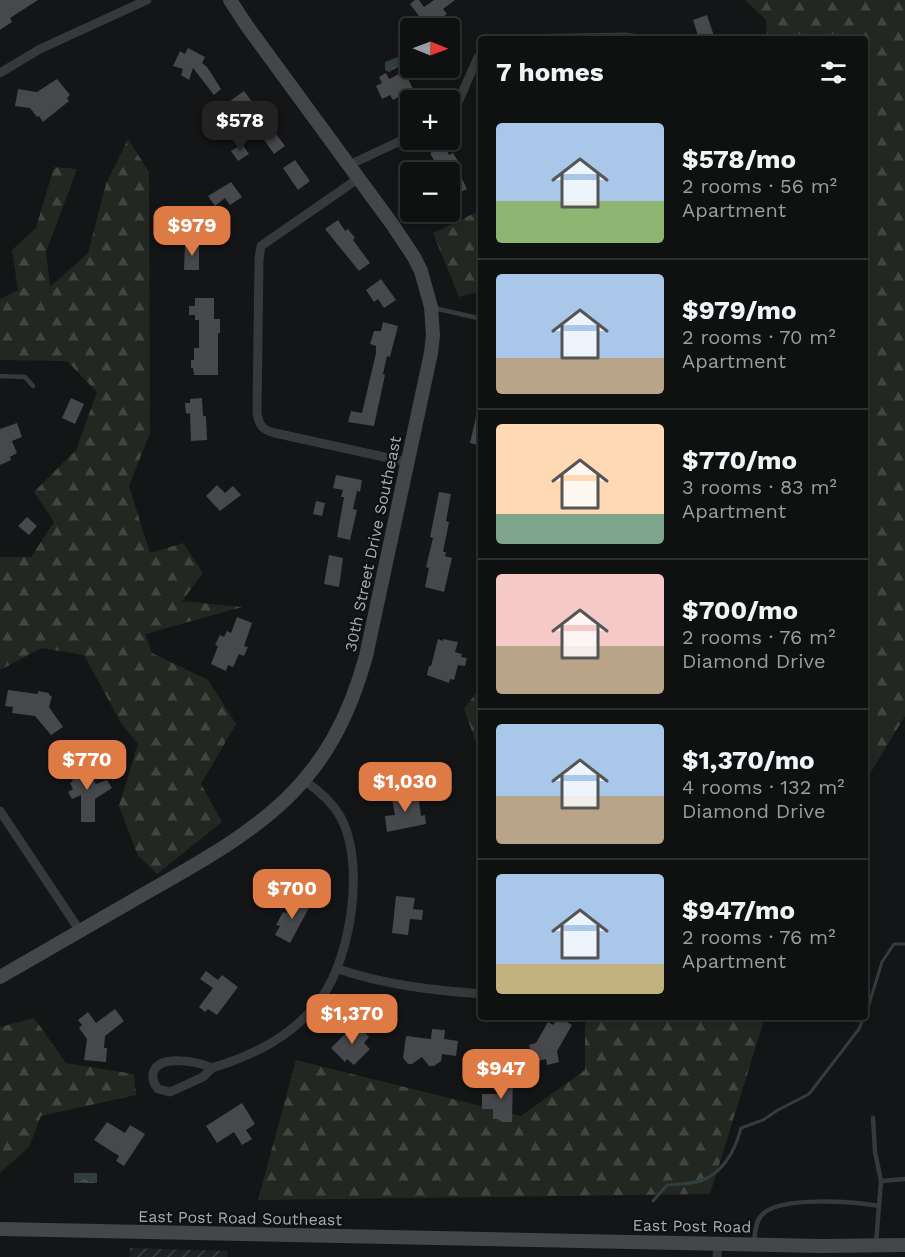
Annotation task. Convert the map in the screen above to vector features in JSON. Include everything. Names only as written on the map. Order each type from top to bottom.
[{"type":"main road","name":"30th Street Drive Southeast","points":[[0,977],[235,841],[273,812],[305,781],[338,732],[359,681],[431,353],[433,335],[431,307],[421,271],[393,224],[230,0]]},
{"type":"main road","name":"East Post Road Southeast","points":[[0,1229],[479,1239]]},
{"type":"main road","name":"East Post Road","points":[[479,1239],[718,1250],[754,1244],[905,1245]]},
{"type":"street","points":[[0,73],[40,49],[147,0]]},
{"type":"street","points":[[460,98],[478,57]]},
{"type":"street","points":[[349,165],[400,141]]},
{"type":"street","points":[[359,178],[261,246],[257,413],[259,424],[265,430],[407,462]]},
{"type":"street","points":[[212,1068],[202,1063],[163,1062],[153,1072],[153,1078],[158,1089],[171,1092],[203,1077],[212,1068],[241,1059],[273,1043],[298,1023],[322,997],[338,969],[351,918],[353,882],[351,847],[340,816],[321,793],[305,781]]},
{"type":"street","points":[[0,812],[80,931]]},
{"type":"street","points":[[338,969],[363,978],[407,987],[478,994]]},
{"type":"lane","points":[[431,307],[478,318]]},
{"type":"lane","points":[[0,376],[25,377],[33,386]]},
{"type":"lane","points":[[873,1118],[875,1152],[881,1181],[876,1246]]},
{"type":"lane","points":[[881,1181],[905,1179]]},
{"type":"lane","points":[[754,1244],[756,1226],[761,1215],[772,1208],[794,1203],[841,1201],[879,1206]]},
{"type":"shaded area","points":[[130,1248],[228,1251],[227,1257],[129,1257]]},
{"type":"green space","points":[[745,0],[905,0],[905,716],[868,777],[868,36],[767,36],[766,20]]},
{"type":"green space","points":[[128,139],[149,172],[150,433],[129,486],[150,553],[183,543],[203,573],[182,601],[242,607],[145,634],[152,653],[208,680],[236,724],[201,784],[222,822],[157,874],[138,856],[119,806],[138,744],[121,723],[84,655],[42,648],[0,670],[0,557],[31,557],[54,522],[34,492],[76,450],[97,392],[67,361],[0,360],[0,299],[18,290],[12,250],[36,228],[54,167],[77,169],[46,252],[50,287],[88,253],[106,184]]},
{"type":"green space","points":[[478,211],[478,292],[459,297],[433,233]]},
{"type":"green space","points":[[478,690],[478,748],[464,709]]},
{"type":"green space","points":[[34,1018],[66,1063],[134,1074],[136,1095],[41,1116],[29,1147],[0,1173],[0,1027]]},
{"type":"green space","points":[[585,1020],[764,1020],[710,1194],[258,1200],[296,1060],[521,1116],[585,1070]]},
{"type":"water","points":[[400,58],[400,66],[389,72],[385,70],[385,62]]},
{"type":"water","points":[[96,751],[116,756],[114,764],[94,759]]},
{"type":"water","points":[[74,1173],[97,1173],[97,1183],[74,1183]]},
{"type":"building","points":[[0,0],[38,0],[10,18],[12,22],[0,30]]},
{"type":"building","points":[[419,0],[424,7],[434,0],[455,0],[443,9],[447,14],[442,18],[420,18],[410,4]]},
{"type":"building","points":[[707,15],[714,36],[698,36],[693,20]]},
{"type":"building","points":[[188,48],[205,57],[202,63],[221,89],[214,95],[193,68],[189,80],[181,75],[183,69],[173,66],[180,51],[185,54]]},
{"type":"building","points":[[386,73],[389,79],[399,74],[400,78],[408,78],[413,89],[400,90],[400,96],[393,100],[390,95],[382,99],[376,86],[382,83],[379,77]]},
{"type":"building","points":[[57,79],[70,95],[67,98],[69,101],[43,122],[30,108],[15,106],[18,89],[37,92]]},
{"type":"building","points":[[244,91],[285,146],[274,154],[250,119],[245,123],[230,101]]},
{"type":"building","points":[[242,144],[249,154],[238,161],[231,151]]},
{"type":"building","points":[[436,150],[446,150],[449,155],[453,153],[458,161],[435,162],[430,153]]},
{"type":"building","points":[[295,160],[310,181],[298,190],[283,168]]},
{"type":"building","points":[[460,175],[467,189],[460,192]]},
{"type":"building","points":[[231,182],[242,197],[230,205],[225,198],[215,206],[208,196]]},
{"type":"building","points":[[338,220],[345,231],[348,229],[355,238],[353,240],[370,263],[359,271],[325,229]]},
{"type":"building","points":[[185,244],[199,244],[199,270],[184,270]]},
{"type":"building","points":[[381,279],[396,300],[384,308],[378,299],[374,302],[366,290]]},
{"type":"building","points":[[195,298],[214,298],[214,319],[220,319],[218,375],[194,375],[193,368],[191,368],[194,348],[199,348],[199,320],[195,320],[195,315],[189,315],[189,306],[195,306]]},
{"type":"building","points":[[383,322],[398,326],[390,357],[387,356],[374,426],[348,422],[351,411],[362,413],[376,353],[376,346],[370,344],[374,331],[381,331]]},
{"type":"building","points":[[71,398],[84,404],[75,424],[62,418]]},
{"type":"building","points":[[202,398],[203,416],[206,416],[207,440],[191,441],[190,413],[186,414],[185,403],[190,403],[190,399]]},
{"type":"building","points":[[478,408],[478,445],[470,443]]},
{"type":"building","points":[[17,423],[22,437],[12,441],[17,453],[10,457],[11,460],[0,465],[0,429]]},
{"type":"building","points":[[336,475],[362,480],[353,509],[357,510],[350,540],[337,537],[344,497],[341,497],[343,490],[333,488]]},
{"type":"building","points":[[217,485],[225,493],[233,486],[241,495],[220,511],[206,496]]},
{"type":"building","points":[[439,492],[451,494],[446,521],[449,522],[443,552],[446,552],[445,556],[452,558],[444,592],[425,587],[429,568],[426,567],[433,538],[430,537]]},
{"type":"building","points":[[316,501],[325,503],[322,516],[313,514]]},
{"type":"building","points":[[27,517],[37,526],[29,535],[18,526]]},
{"type":"building","points":[[329,555],[343,558],[339,587],[324,584]]},
{"type":"building","points":[[237,617],[252,623],[244,646],[248,647],[244,656],[239,654],[233,667],[228,665],[226,671],[211,664],[218,646],[215,645],[220,635],[224,637],[227,631],[231,633]]},
{"type":"building","points":[[438,639],[458,642],[455,652],[467,658],[465,666],[458,665],[454,680],[450,679],[449,683],[427,675]]},
{"type":"building","points":[[8,690],[38,694],[38,691],[49,693],[52,696],[49,707],[63,727],[51,735],[35,716],[12,713],[13,707],[5,706]]},
{"type":"building","points":[[80,760],[96,784],[107,780],[112,788],[95,799],[95,822],[81,822],[81,795],[72,799],[68,792],[73,789],[70,783],[73,781],[69,775],[76,771],[72,764]]},
{"type":"building","points":[[409,792],[409,795],[418,793],[421,816],[425,815],[426,824],[387,832],[385,816],[395,815],[392,799],[400,797],[399,794]]},
{"type":"building","points":[[396,896],[415,898],[413,909],[423,910],[422,920],[410,919],[408,935],[392,933]]},
{"type":"building","points":[[294,898],[310,906],[290,943],[275,935],[280,926],[276,925]]},
{"type":"building","points":[[206,971],[218,980],[222,975],[238,987],[217,1015],[208,1009],[205,1012],[199,1007],[213,988],[200,979]]},
{"type":"building","points":[[115,1009],[124,1021],[105,1036],[106,1062],[84,1060],[87,1039],[79,1028],[82,1025],[78,1020],[88,1012],[96,1023]]},
{"type":"building","points":[[556,1020],[563,1020],[572,1025],[557,1051],[559,1062],[547,1065],[546,1059],[534,1062],[529,1045],[536,1043],[548,1022],[553,1025]]},
{"type":"building","points":[[356,1023],[369,1037],[364,1043],[370,1049],[354,1065],[347,1059],[345,1062],[331,1048]]},
{"type":"building","points":[[432,1029],[445,1030],[444,1039],[458,1041],[456,1056],[442,1054],[441,1061],[434,1066],[429,1066],[422,1057],[408,1064],[403,1058],[406,1036],[431,1039]]},
{"type":"building","points":[[497,1076],[513,1076],[512,1122],[493,1119],[493,1109],[482,1109],[482,1094],[497,1094]]},
{"type":"building","points":[[242,1103],[255,1124],[246,1130],[252,1139],[242,1145],[234,1132],[217,1143],[206,1126]]},
{"type":"building","points":[[107,1122],[125,1133],[130,1125],[145,1134],[124,1166],[116,1161],[119,1156],[94,1140]]},
{"type":"waterway","points":[[868,1008],[882,962],[894,944],[905,944]]},
{"type":"waterway","points":[[653,1201],[667,1185],[697,1182],[709,1177],[727,1160],[741,1128],[763,1120],[809,1094],[859,1029],[863,1020]]}]
